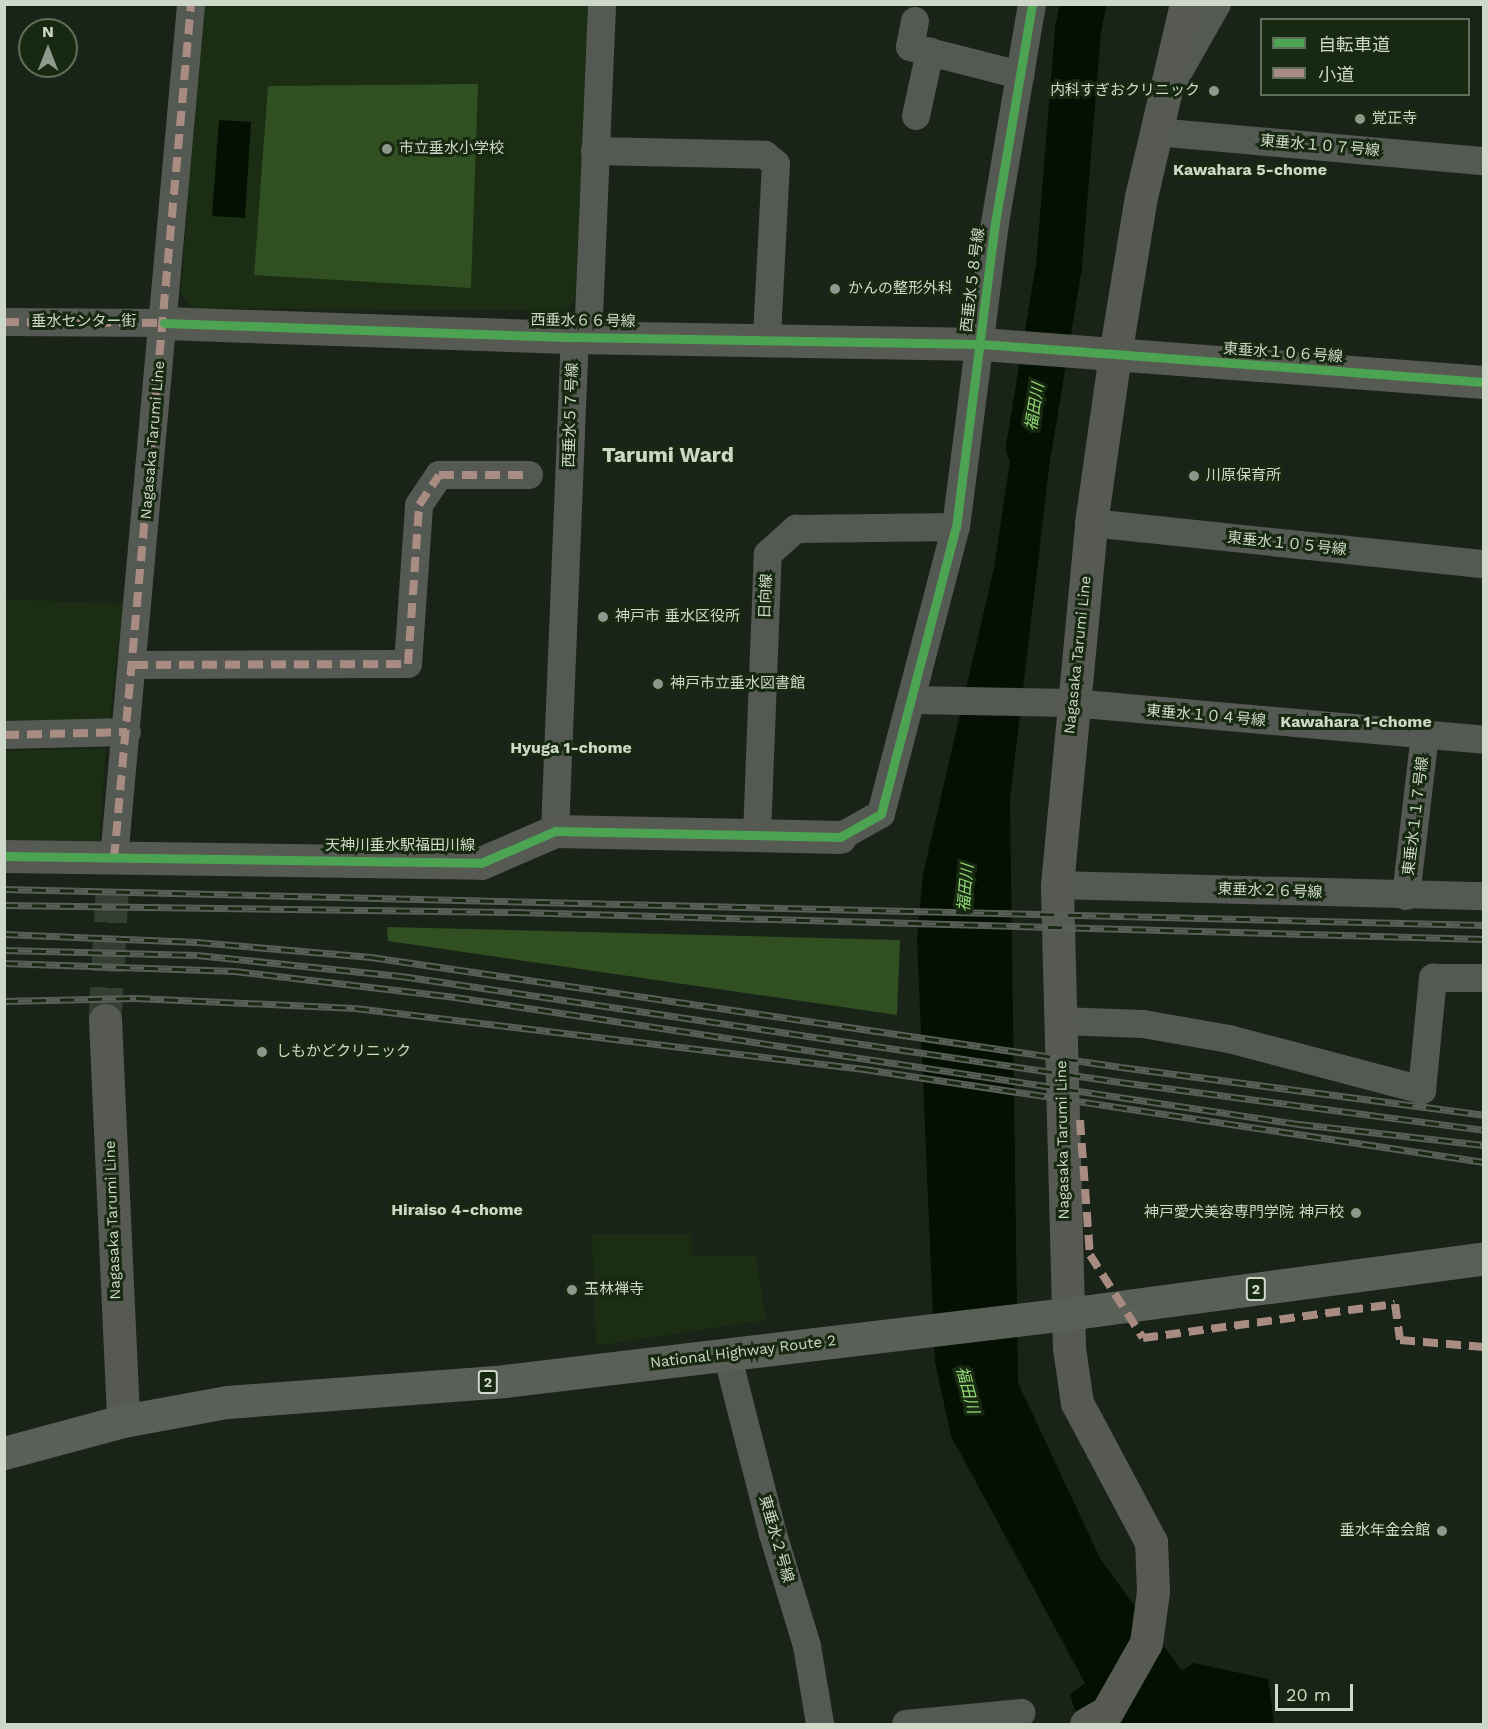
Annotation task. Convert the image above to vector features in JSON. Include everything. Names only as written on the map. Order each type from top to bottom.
[{"type":"highway","name":"National Highway Route 2","points":[[4,1453],[123,1421],[227,1402],[504,1381],[1029,1319],[1484,1258]]},
{"type":"street","name":"Nagasaka Tarumi Line","points":[[114,868],[191,4]]},
{"type":"street","name":"西垂水５７号線","points":[[555,831],[575,337],[589,316],[602,4]]},
{"type":"street","name":"西垂水５８号線","points":[[914,700],[956,528],[992,345],[995,223],[1032,4]]},
{"type":"street","name":"Nagasaka Tarumi Line","points":[[1086,1725],[1107,1712],[1146,1643],[1153,1591],[1151,1542],[1131,1497],[1101,1452],[1077,1403],[1067,1314],[1057,885],[1058,703],[1091,523],[1114,355],[1156,132],[1186,4]]},
{"type":"street","points":[[1164,96],[1216,4]]},
{"type":"street","points":[[915,21],[910,47],[1020,75]]},
{"type":"street","points":[[916,116],[930,52]]},
{"type":"street","name":"東垂水１０７号線","points":[[1156,132],[1484,161]]},
{"type":"street","points":[[595,151],[765,155],[776,164],[767,338]]},
{"type":"street","name":"垂水センター街","points":[[4,322],[164,323]]},
{"type":"street","name":"西垂水６６号線","points":[[164,323],[575,337],[767,338],[1081,349]]},
{"type":"street","name":"東垂水１０６号線","points":[[1081,349],[1114,355],[1484,382]]},
{"type":"street","points":[[133,665],[408,664],[419,505],[439,475],[530,475]]},
{"type":"street","name":"東垂水１０５号線","points":[[1091,523],[1484,564]]},
{"type":"street","name":"日向線","points":[[757,835],[768,554],[796,529],[956,528]]},
{"type":"street","points":[[914,700],[1058,703]]},
{"type":"street","name":"天神川垂水駅福田川線","points":[[4,856],[114,868],[481,863],[555,831],[840,837],[881,814],[914,700]]},
{"type":"street","name":"東垂水１０４号線","points":[[1058,703],[1484,740]]},
{"type":"street","points":[[4,735],[127,732]]},
{"type":"street","name":"東垂水１１７号線","points":[[1406,896],[1425,735]]},
{"type":"street","name":"東垂水２６号線","points":[[1057,885],[1406,896],[1484,896]]},
{"type":"street","points":[[1060,1021],[1143,1024],[1229,1040],[1422,1090],[1433,978],[1484,978]]},
{"type":"street","name":"Nagasaka Tarumi Line","points":[[105,1020],[123,1421]]},
{"type":"street","name":"東垂水２号線","points":[[727,1354],[773,1534],[807,1646],[820,1725]]},
{"type":"street","points":[[906,1725],[1021,1713]]},
{"type":"shaded area","name":"市立垂水小学校","points":[[202,5],[590,5],[575,299],[564,311],[192,308],[181,293]]},
{"type":"shaded area","points":[[478,84],[471,288],[254,275],[268,86]]},
{"type":"shaded area","points":[[5,599],[123,604],[109,727],[5,728]]},
{"type":"shaded area","points":[[106,748],[99,844],[5,840],[5,751]]},
{"type":"shaded area","points":[[387,927],[900,940],[897,1015],[388,941]]},
{"type":"shaded area","points":[[592,1234],[692,1234],[691,1255],[756,1256],[766,1320],[596,1346]]},
{"type":"water","points":[[219,120],[251,122],[245,218],[212,216]]},
{"type":"water","points":[[1059,384],[1010,799],[1018,1383],[1101,1560],[1182,1671],[1193,1663],[1268,1679],[1274,1724],[1080,1724],[1070,1695],[1085,1683],[951,1436],[935,1362],[917,939],[923,874],[994,568],[1021,386]]},
{"type":"waterway","name":"福田川","points":[[1029,447],[1059,266],[1078,30],[1083,4]]},
{"type":"tunnel","points":[[105,1020],[113,876]]},
{"type":"railway","points":[[4,889],[1484,925]]},
{"type":"railway","points":[[4,905],[516,912],[1484,939]]},
{"type":"railway","points":[[4,934],[197,942],[371,957],[1121,1067],[1484,1115]]},
{"type":"railway","points":[[4,950],[197,955],[401,976],[1120,1082],[1484,1130]]},
{"type":"railway","points":[[4,963],[235,971],[455,997],[1299,1124],[1484,1145]]},
{"type":"railway","points":[[4,1001],[136,998],[355,1008],[864,1069],[1484,1162]]},
{"type":"marked path","points":[[114,859],[191,4]]},
{"type":"marked path","points":[[4,322],[164,323]]},
{"type":"marked path","points":[[133,665],[408,664],[419,505],[439,475],[529,475]]},
{"type":"marked path","points":[[4,735],[127,732]]},
{"type":"marked path","points":[[1080,1120],[1090,1255],[1143,1338],[1395,1304],[1400,1340],[1484,1347]]},
{"type":"cycle path","points":[[4,856],[481,863],[555,831],[840,837],[881,814],[956,527],[995,223],[1032,4]]},
{"type":"cycle path","points":[[164,323],[575,337],[981,344],[1484,382]]},
{"type":"place","name":"内科すぎおクリニック","points":[[1214,91]]},
{"type":"place","name":"覚正寺","points":[[1360,119]]},
{"type":"place","name":"市立垂水小学校","points":[[387,149]]},
{"type":"place","name":"かんの整形外科","points":[[835,289]]},
{"type":"place","name":"川原保育所","points":[[1194,476]]},
{"type":"place","name":"神戸市 垂水区役所","points":[[603,617]]},
{"type":"place","name":"神戸市立垂水図書館","points":[[658,684]]},
{"type":"place","name":"しもかどクリニック","points":[[262,1052]]},
{"type":"place","name":"神戸愛犬美容専門学院 神戸校","points":[[1356,1213]]},
{"type":"place","name":"玉林禅寺","points":[[572,1290]]},
{"type":"place","name":"垂水年金会館","points":[[1442,1531]]},
{"type":"district","name":"Kawahara 5-chome","points":[[1250,170]]},
{"type":"district","name":"Tarumi Ward","points":[[668,455]]},
{"type":"district","name":"Kawahara 1-chome","points":[[1356,722]]},
{"type":"district","name":"Hyuga 1-chome","points":[[571,748]]},
{"type":"district","name":"Hiraiso 4-chome","points":[[457,1210]]}]
